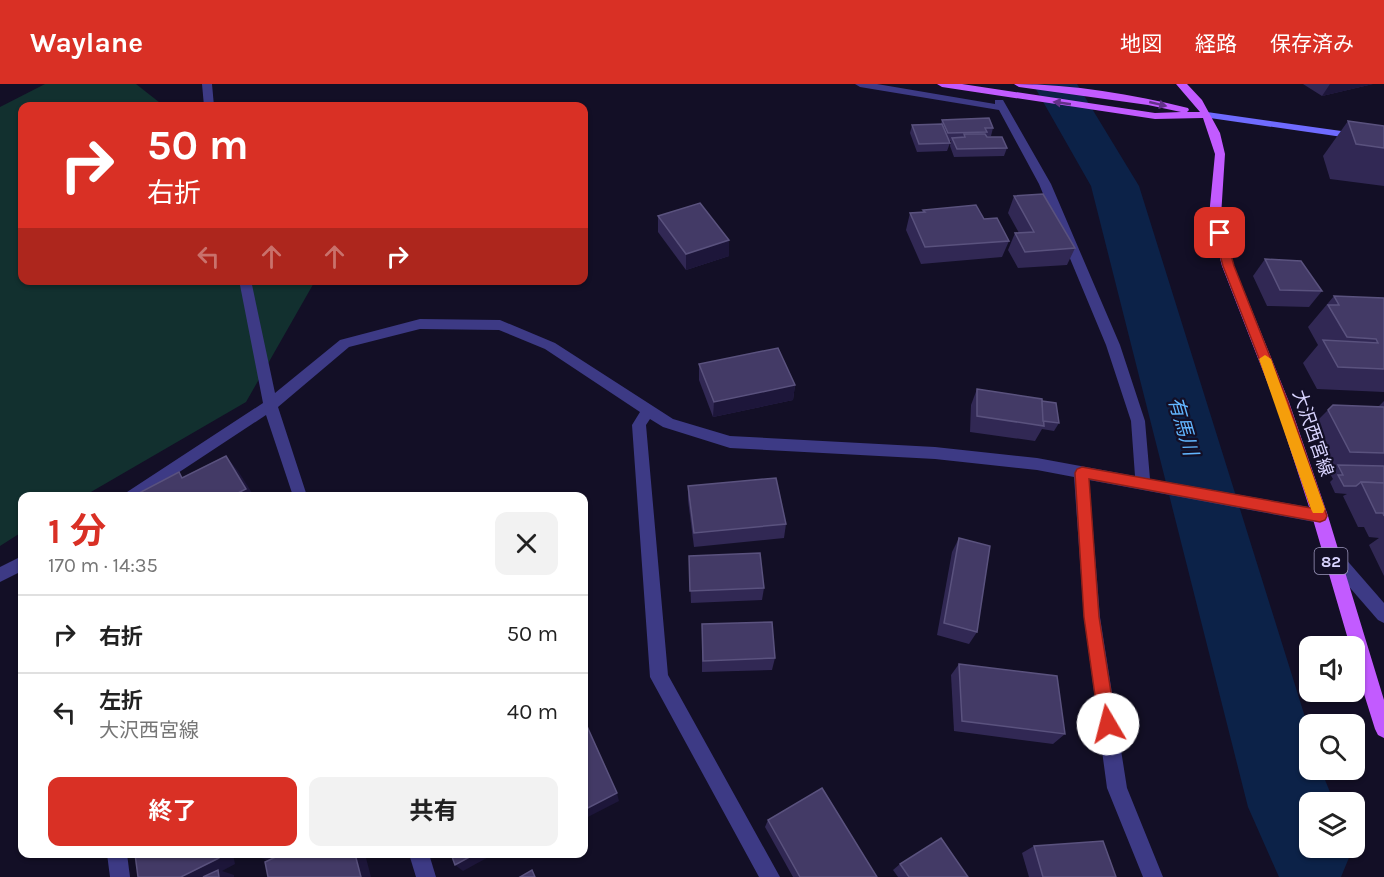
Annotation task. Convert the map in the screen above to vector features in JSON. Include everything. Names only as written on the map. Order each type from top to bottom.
[{"type":"main road","points":[[942,84],[1002,102],[1155,116],[1207,115]]},
{"type":"main road","points":[[1019,84],[1148,102],[1207,115]]},
{"type":"main road","points":[[1181,84],[1207,115]]},
{"type":"main road","name":"大沢西宮線","points":[[1207,115],[1220,154],[1215,216],[1228,266],[1282,402],[1320,516],[1384,729]]},
{"type":"street","points":[[207,84],[209,102]]},
{"type":"street","points":[[860,84],[1002,102],[1044,184],[1113,345],[1138,421],[1143,483]]},
{"type":"street","points":[[1207,115],[1384,140]]},
{"type":"street","points":[[246,285],[270,405],[299,492]]},
{"type":"street","points":[[138,492],[270,405],[345,343],[420,324],[500,325],[550,346],[668,423],[730,442],[935,453],[1037,464],[1320,516]]},
{"type":"street","points":[[648,410],[639,425],[659,677],[770,877]]},
{"type":"street","points":[[1082,473],[1092,617],[1117,788],[1153,877]]},
{"type":"street","points":[[1329,552],[1384,615]]},
{"type":"street","points":[[0,575],[18,565]]},
{"type":"street","points":[[118,858],[120,877]]},
{"type":"street","points":[[420,858],[426,877]]},
{"type":"green space","points":[[45,84],[136,84],[159,102],[18,102],[18,285],[313,285],[246,402],[91,492],[18,492],[18,535],[0,546],[0,107]]},
{"type":"building","points":[[989,118],[993,128],[985,128],[987,132],[948,133],[942,120]]},
{"type":"building","points":[[1348,121],[1384,126],[1384,148],[1356,144]]},
{"type":"building","points":[[942,124],[950,143],[919,144],[912,125]]},
{"type":"building","points":[[964,134],[1002,137],[1007,148],[957,149],[952,138],[965,137]]},
{"type":"building","points":[[1043,194],[1075,248],[1025,252],[1015,233],[1034,232],[1014,196]]},
{"type":"building","points":[[700,203],[729,240],[686,254],[658,216]]},
{"type":"building","points":[[976,205],[984,219],[997,218],[1009,241],[925,247],[910,213],[925,212],[923,210]]},
{"type":"building","points":[[1265,259],[1301,261],[1322,291],[1280,290]]},
{"type":"building","points":[[1334,296],[1384,298],[1384,369],[1338,367],[1323,340],[1378,343],[1376,339],[1347,337],[1328,305],[1339,305]]},
{"type":"building","points":[[778,348],[795,385],[714,402],[699,364]]},
{"type":"building","points":[[977,389],[1042,399],[1044,426],[977,416]]},
{"type":"building","points":[[1042,401],[1056,403],[1059,423],[1043,421]]},
{"type":"building","points":[[1333,405],[1384,407],[1384,453],[1350,452],[1328,410]]},
{"type":"building","points":[[226,456],[246,489],[240,492],[141,492],[179,472],[182,478]]},
{"type":"building","points":[[1338,465],[1384,466],[1384,483],[1361,482],[1356,486],[1344,486],[1338,475],[1343,475]]},
{"type":"building","points":[[776,478],[786,524],[694,533],[688,486]]},
{"type":"building","points":[[1361,482],[1384,483],[1384,516],[1383,513],[1376,513]]},
{"type":"building","points":[[959,538],[990,546],[977,632],[944,623]]},
{"type":"building","points":[[760,553],[764,588],[690,591],[689,556]]},
{"type":"building","points":[[772,622],[775,658],[703,661],[702,624]]},
{"type":"building","points":[[959,664],[1057,676],[1065,734],[962,721]]},
{"type":"building","points":[[588,728],[617,793],[588,808]]},
{"type":"building","points":[[822,788],[877,877],[800,877],[768,820]]},
{"type":"building","points":[[941,838],[968,877],[909,877],[900,864]]},
{"type":"building","points":[[1103,841],[1116,877],[1043,877],[1034,846]]},
{"type":"building","points":[[136,858],[219,858],[181,877],[138,877]]},
{"type":"building","points":[[274,858],[356,858],[361,877],[268,877],[265,862]]},
{"type":"building","points":[[452,858],[468,858],[455,865]]},
{"type":"building","points":[[218,870],[219,877],[203,877]]},
{"type":"building","points":[[532,870],[535,877],[520,877]]},
{"type":"waterway","name":"有馬川","points":[[1055,84],[1115,186],[1290,807],[1299,825]]},
{"type":"slow traffic","points":[[1265,359],[1318,509]]},
{"type":"route","points":[[1108,724],[1092,617],[1082,473],[1320,516],[1282,402],[1228,266],[1220,233]]}]
